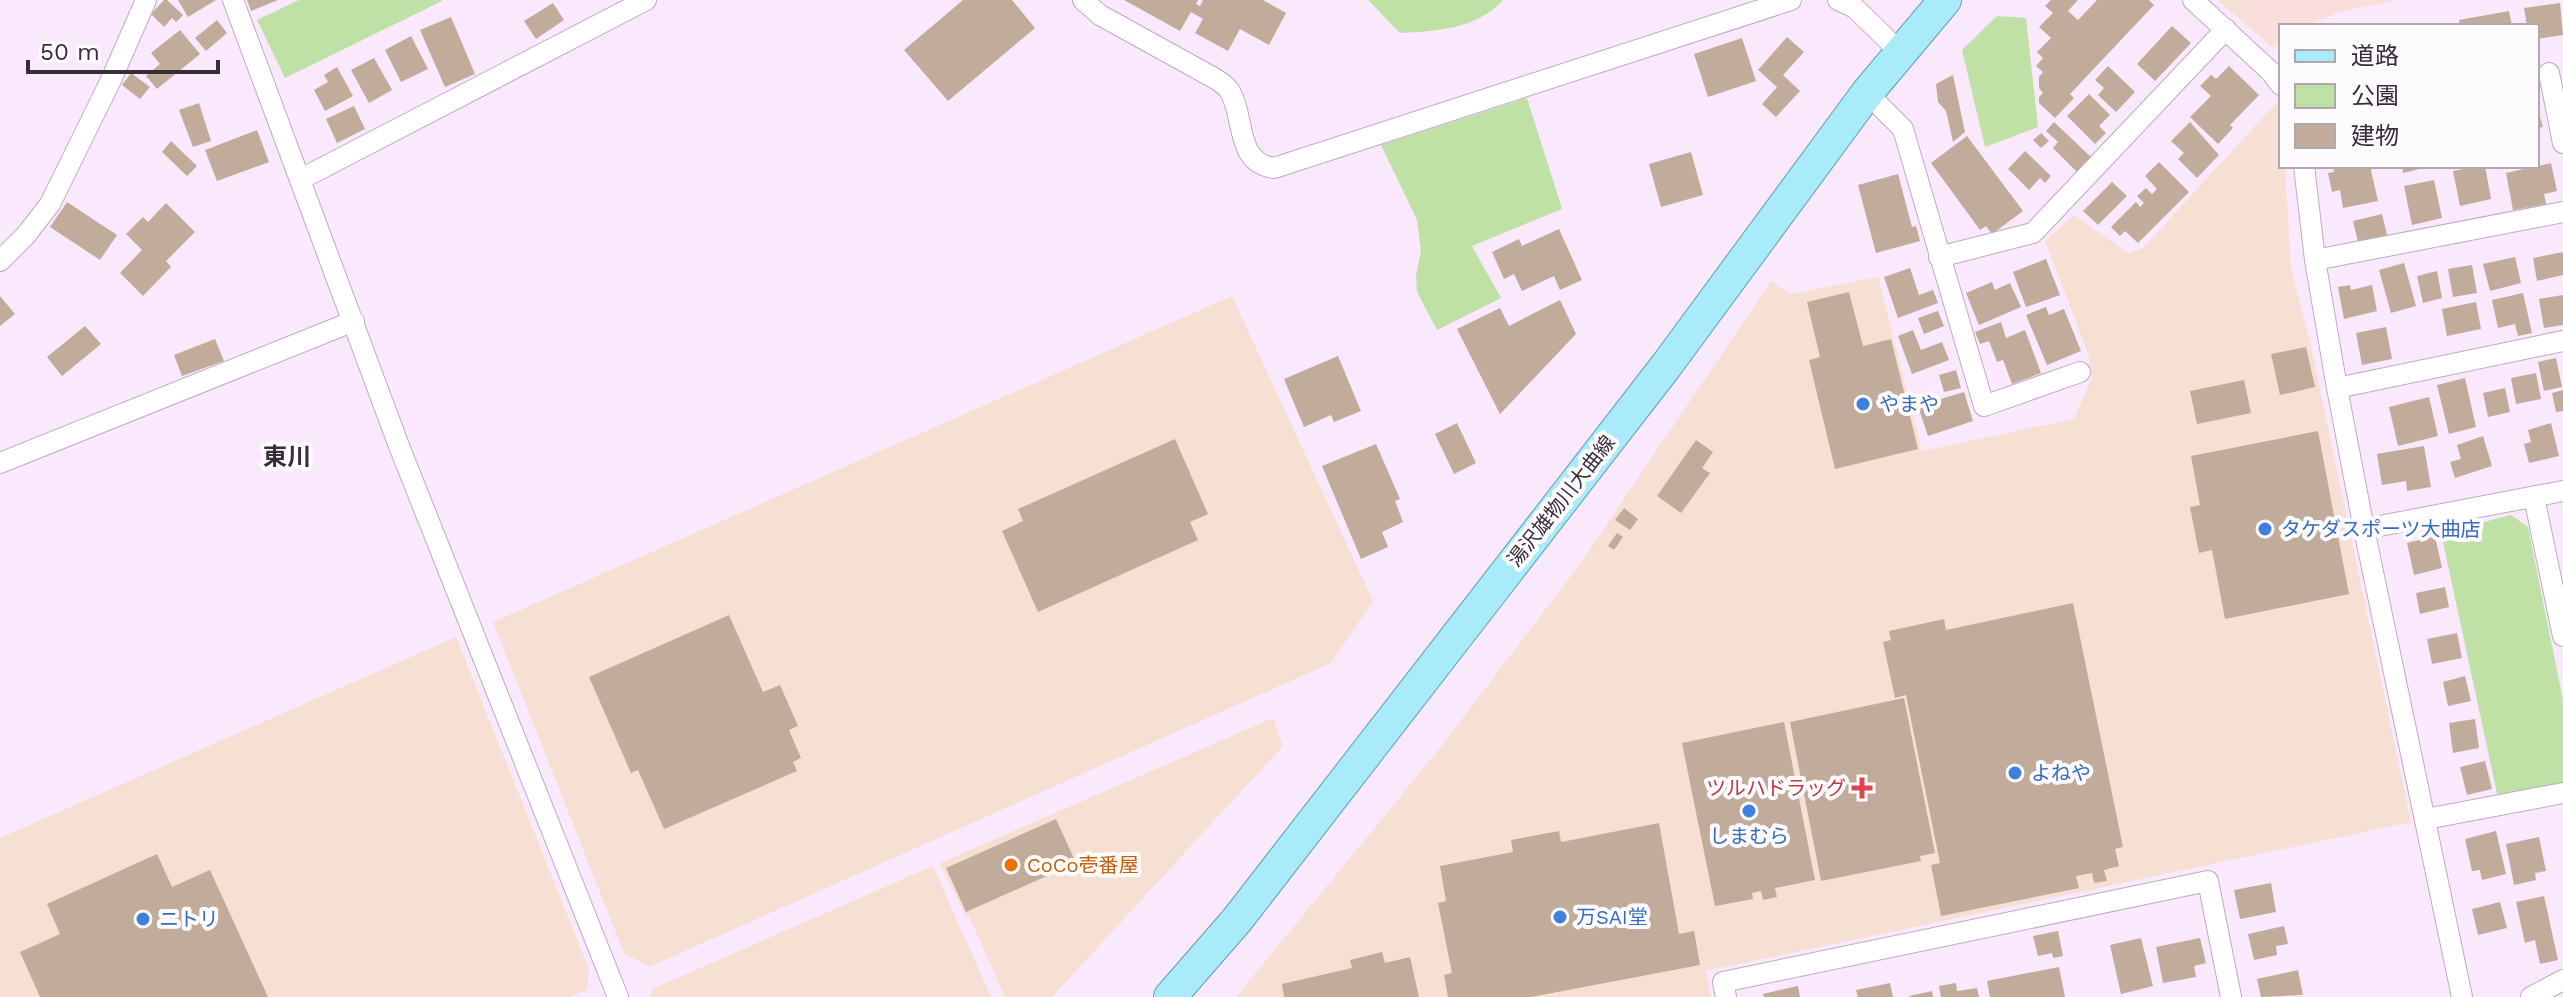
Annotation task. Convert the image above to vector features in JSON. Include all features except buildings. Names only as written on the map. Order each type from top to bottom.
[{"type":"main road","name":"湯沢雄物川大曲線","points":[[1170,997],[1247,907],[1666,366],[1867,93],[1945,0]]},
{"type":"street","points":[[0,261],[26,235],[50,204],[146,0]]},
{"type":"street","points":[[233,0],[399,446],[618,997]]},
{"type":"street","points":[[301,179],[646,0]]},
{"type":"street","points":[[1083,0],[1100,15],[1214,78],[1229,90],[1250,156],[1260,166],[1274,168],[1791,0]]},
{"type":"street","points":[[1838,0],[1855,8],[1900,52]]},
{"type":"street","points":[[2193,0],[2279,83]]},
{"type":"street","points":[[1939,257],[2033,233],[2226,29]]},
{"type":"street","points":[[2550,73],[2563,143]]},
{"type":"street","points":[[1867,93],[1903,129],[1984,406],[2080,372]]},
{"type":"street","points":[[2304,168],[2315,260],[2337,388],[2462,997]]},
{"type":"street","points":[[2315,260],[2563,212]]},
{"type":"street","points":[[0,463],[354,321]]},
{"type":"street","points":[[2337,388],[2563,341]]},
{"type":"street","points":[[2364,529],[2563,491]]},
{"type":"street","points":[[2534,497],[2563,636]]},
{"type":"street","points":[[2426,819],[2563,793]]},
{"type":"street","points":[[1726,997],[1723,982],[2208,881],[2231,997]]},
{"type":"street","points":[[2531,997],[2563,980]]},
{"type":"shaded area","points":[[2218,0],[2256,0],[2239,19]]},
{"type":"shaded area","points":[[2256,0],[2396,0],[2339,12],[2312,24],[2279,24],[2279,44],[2274,48],[2239,19]]},
{"type":"shaded area","points":[[2278,101],[2279,168],[2285,168],[2291,269],[2310,342],[2411,822],[1706,971],[1711,997],[1236,997],[1440,748],[1580,564],[1771,281],[1792,294],[1878,277],[1922,451],[2074,419],[2092,378],[2089,356],[2045,241],[2074,215],[2128,253],[2143,248]]},
{"type":"shaded area","points":[[1232,296],[1373,601],[1331,663],[649,967],[624,953],[493,622]]},
{"type":"shaded area","points":[[456,637],[589,969],[587,990],[570,997],[0,997],[0,838]]},
{"type":"shaded area","points":[[1273,718],[1283,746],[1052,997],[1005,997],[969,916],[966,917],[940,863]]},
{"type":"shaded area","points":[[933,866],[991,997],[651,997],[652,989]]},
{"type":"green space","points":[[299,0],[442,1],[285,78],[257,20]]},
{"type":"green space","points":[[1368,0],[1503,0],[1493,10],[1469,23],[1400,33]]},
{"type":"green space","points":[[1997,16],[2026,18],[2038,127],[1985,147],[1962,50]]},
{"type":"green space","points":[[1527,98],[1562,209],[1472,246],[1501,298],[1437,330],[1417,292],[1416,275],[1421,251],[1417,220],[1381,145]]},
{"type":"green space","points":[[2511,515],[2528,527],[2563,700],[2563,785],[2498,798],[2441,533]]},
{"type":"place","name":"やまや","points":[[1863,404]]},
{"type":"place","name":"タケダスポーツ大曲店","points":[[2265,529]]},
{"type":"place","name":"よねや","points":[[2015,773]]},
{"type":"place","name":"ツルハドラッグ","points":[[1862,788]]},
{"type":"place","name":"しまむら","points":[[1749,811]]},
{"type":"place","name":"CoCo壱番屋","points":[[1011,865]]},
{"type":"place","name":"万SAI堂","points":[[1560,917]]},
{"type":"place","name":"ニトリ","points":[[143,919]]},
{"type":"district","name":"東川","points":[[287,457]]}]
